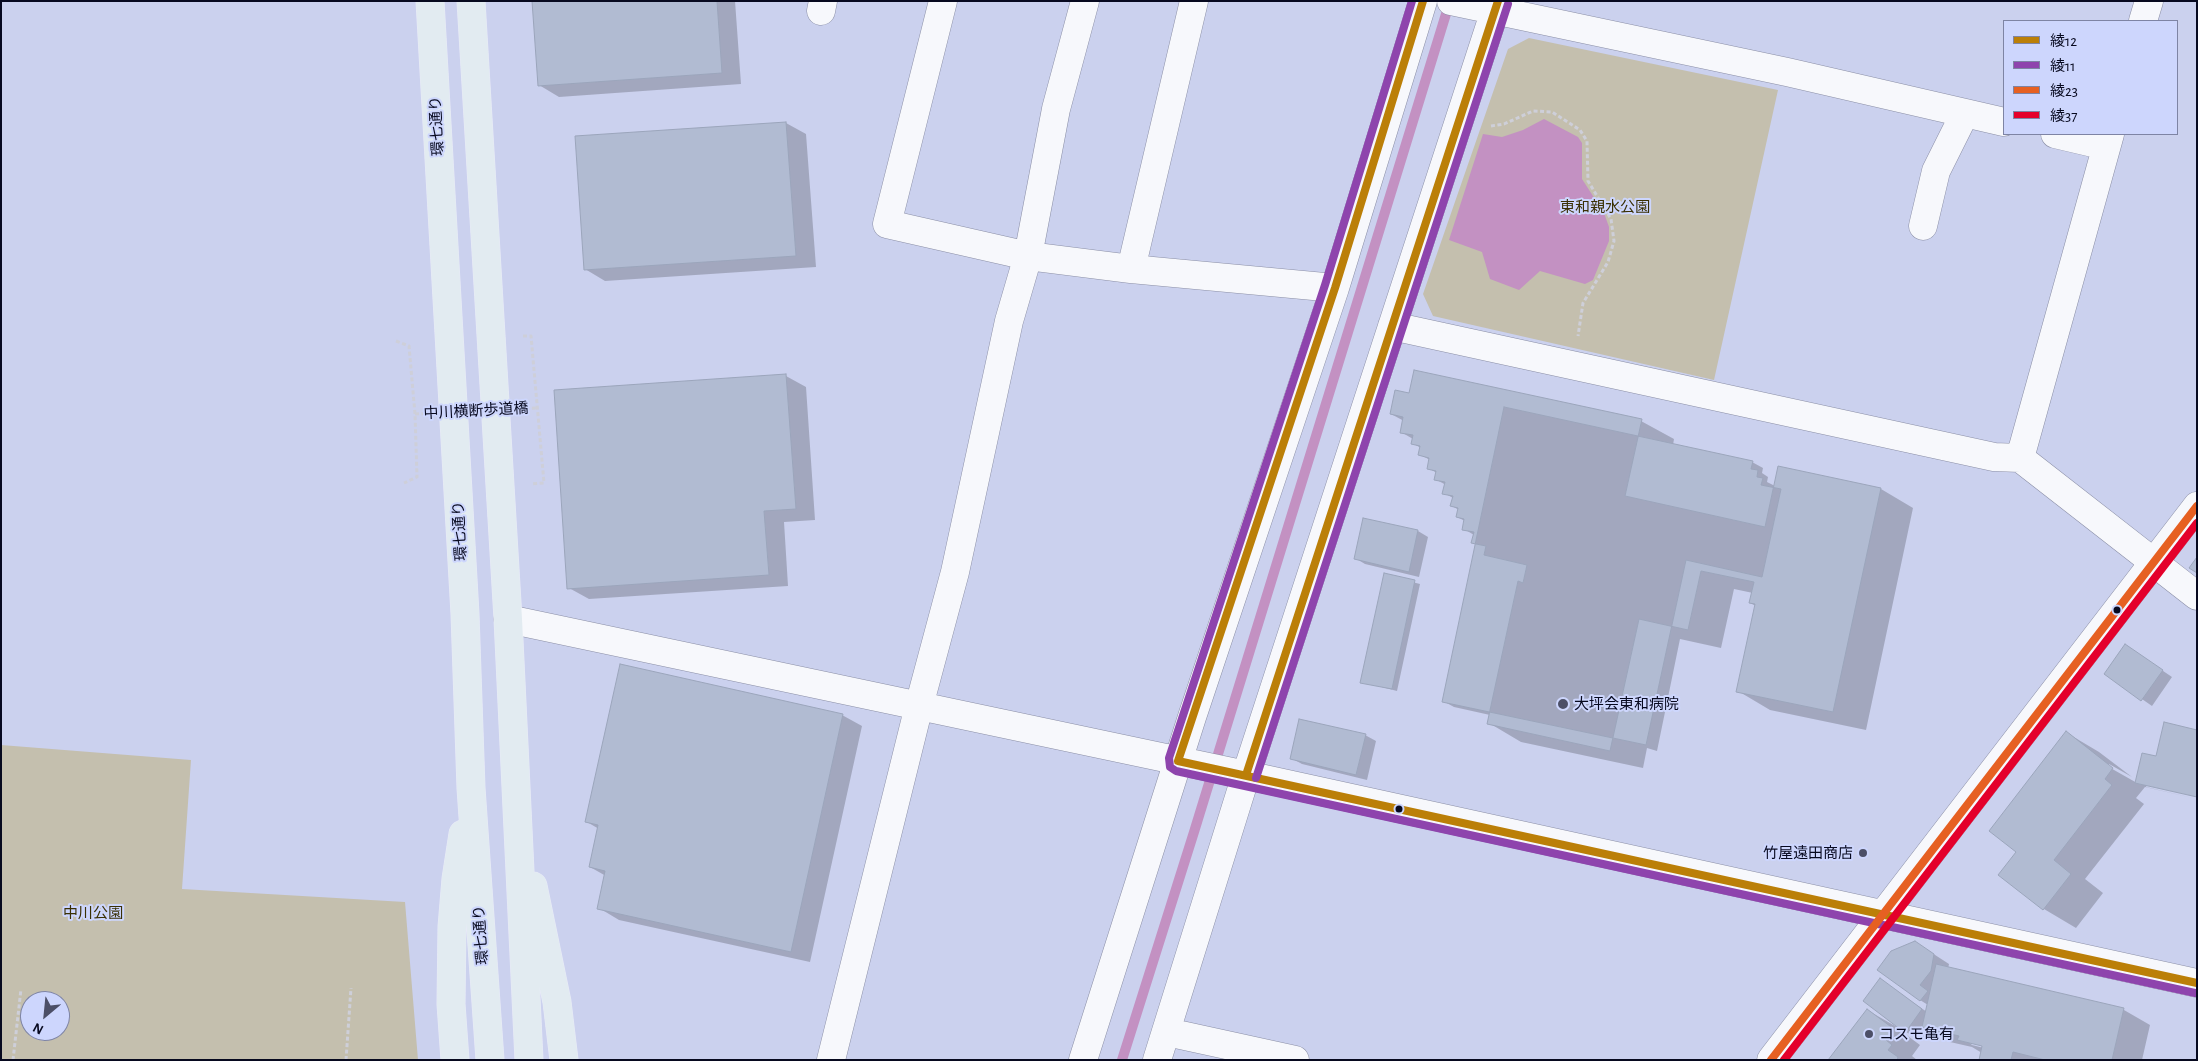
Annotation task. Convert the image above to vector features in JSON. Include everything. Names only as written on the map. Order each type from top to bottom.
[{"type":"main road","name":"環七通り","points":[[430,1],[465,614],[471,788],[490,1060]]},
{"type":"main road","points":[[471,1],[508,619],[529,1060]]},
{"type":"main road","points":[[455,1060],[451,1004],[452,927],[456,879],[471,788]]},
{"type":"main road","points":[[516,811],[555,992],[564,1060]]},
{"type":"street","points":[[943,1],[887,224],[1028,256],[1131,269],[1334,288]]},
{"type":"street","points":[[831,1060],[919,706],[955,572],[1009,321],[1028,256],[1056,109],[1085,1]]},
{"type":"street","points":[[1131,269],[1194,1]]},
{"type":"street","points":[[1083,1060],[1178,761],[1334,288],[1424,1]]},
{"type":"street","points":[[1451,1],[1497,6],[2003,122]]},
{"type":"street","points":[[2143,20],[2148,1]]},
{"type":"street","points":[[1157,1060],[1246,775],[1497,6]]},
{"type":"street","points":[[1923,226],[1936,171],[1965,113]]},
{"type":"street","points":[[2020,458],[2108,140],[2064,135]]},
{"type":"street","points":[[1392,326],[1994,457],[2020,458],[2197,596]]},
{"type":"street","points":[[1771,1060],[1882,913],[2197,506]]},
{"type":"street","points":[[508,619],[1246,775],[2197,983]]},
{"type":"street","points":[[1167,1032],[1295,1060]]},
{"type":"path","points":[[1485,124],[1499,125],[1533,111],[1552,112],[1580,130],[1587,141],[1588,182],[1612,219],[1614,241],[1608,262],[1583,303],[1577,339]]},
{"type":"path","points":[[528,484],[544,483],[531,336]]},
{"type":"path","points":[[396,341],[408,346],[415,414],[417,476],[404,483]]},
{"type":"path","name":"中川横断歩道橋","points":[[415,414],[538,408]]},
{"type":"path","points":[[346,1060],[351,988]]},
{"type":"path","points":[[13,1060],[21,989]]},
{"type":"green space","name":"東和親水公園","points":[[1529,38],[1778,90],[1714,380],[1433,316],[1423,294],[1508,49]]},
{"type":"green space","name":"中川公園","points":[[1,745],[191,760],[182,889],[405,902],[418,1060],[1,1060]]},
{"type":"shaded area","points":[[1544,119],[1578,137],[1582,143],[1582,179],[1604,213],[1609,227],[1609,241],[1593,280],[1585,284],[1540,271],[1519,290],[1490,279],[1482,252],[1449,240],[1483,134],[1502,137],[1523,130]]},
{"type":"building","points":[[532,1],[717,1],[722,73],[538,86]]},
{"type":"building","points":[[786,122],[796,256],[584,270],[575,136]]},
{"type":"building","points":[[1414,370],[1642,419],[1625,496],[1765,527],[1778,466],[1881,488],[1833,712],[1736,692],[1755,604],[1749,603],[1754,582],[1701,571],[1688,630],[1639,619],[1610,751],[1487,724],[1518,581],[1523,583],[1527,565],[1484,555],[1486,546],[1471,543],[1474,532],[1462,530],[1464,519],[1456,517],[1458,508],[1450,506],[1453,496],[1442,494],[1445,482],[1434,480],[1436,471],[1427,469],[1429,458],[1418,455],[1420,446],[1411,444],[1413,435],[1400,433],[1403,417],[1390,414],[1395,390],[1409,393]]},
{"type":"building","points":[[786,374],[796,509],[764,511],[769,575],[567,589],[554,390]]},
{"type":"building","points":[[1504,407],[1753,461],[1751,469],[1758,470],[1757,477],[1763,478],[1761,485],[1781,489],[1762,577],[1686,560],[1646,745],[1442,702]]},
{"type":"building","points":[[1363,518],[1418,530],[1409,572],[1354,559]]},
{"type":"building","points":[[2197,557],[2197,573],[2189,568]]},
{"type":"building","points":[[1384,573],[1415,580],[1392,689],[1360,683]]},
{"type":"building","points":[[2125,644],[2163,670],[2141,701],[2104,674]]},
{"type":"building","points":[[620,664],[843,714],[791,952],[597,909],[605,871],[589,867],[598,825],[585,822]]},
{"type":"building","points":[[1299,719],[1366,734],[1356,775],[1290,759]]},
{"type":"building","points":[[2164,722],[2197,730],[2197,797],[2135,783],[2142,753],[2156,756]]},
{"type":"building","points":[[2066,731],[2113,768],[2105,779],[2112,785],[2054,860],[2071,874],[2043,910],[1998,875],[2016,852],[1989,831]]},
{"type":"building","points":[[1915,941],[1934,954],[1931,971],[1920,985],[1928,991],[1920,1001],[1877,970],[1891,951]]},
{"type":"building","points":[[1936,964],[2124,1008],[2112,1060],[2045,1060],[2013,1052],[2011,1060],[1979,1060],[1982,1046],[1957,1040],[1959,1036],[1922,1027]]},
{"type":"building","points":[[1880,978],[1922,1009],[1905,1033],[1863,1001]]},
{"type":"building","name":"コスモ亀有","points":[[1867,1009],[1894,1029],[1886,1040],[1892,1045],[1888,1050],[1898,1057],[1897,1060],[1828,1060]]},
{"type":"waterway","points":[[1122,1060],[1450,1]]},
{"type":"transit line","name":"綾11","points":[[1412,1],[1325,285],[1169,758],[1170,767],[1176,771],[2195,993]]},
{"type":"transit line","name":"綾12","points":[[1423,1],[1335,288],[1178,761],[2197,983]]},
{"type":"transit line","name":"綾12","points":[[1246,775],[1498,1]]},
{"type":"transit line","name":"綾11","points":[[1256,778],[1508,4]]},
{"type":"transit line","name":"綾23","points":[[1771,1060],[2197,506]]},
{"type":"transit line","name":"綾37","points":[[1784,1060],[2197,523]]},
{"type":"place","name":"大坪会東和病院","points":[[1563,704]]},
{"type":"place","name":"竹屋遠田商店","points":[[1863,853]]},
{"type":"place","name":"コスモ亀有","points":[[1869,1034]]}]
